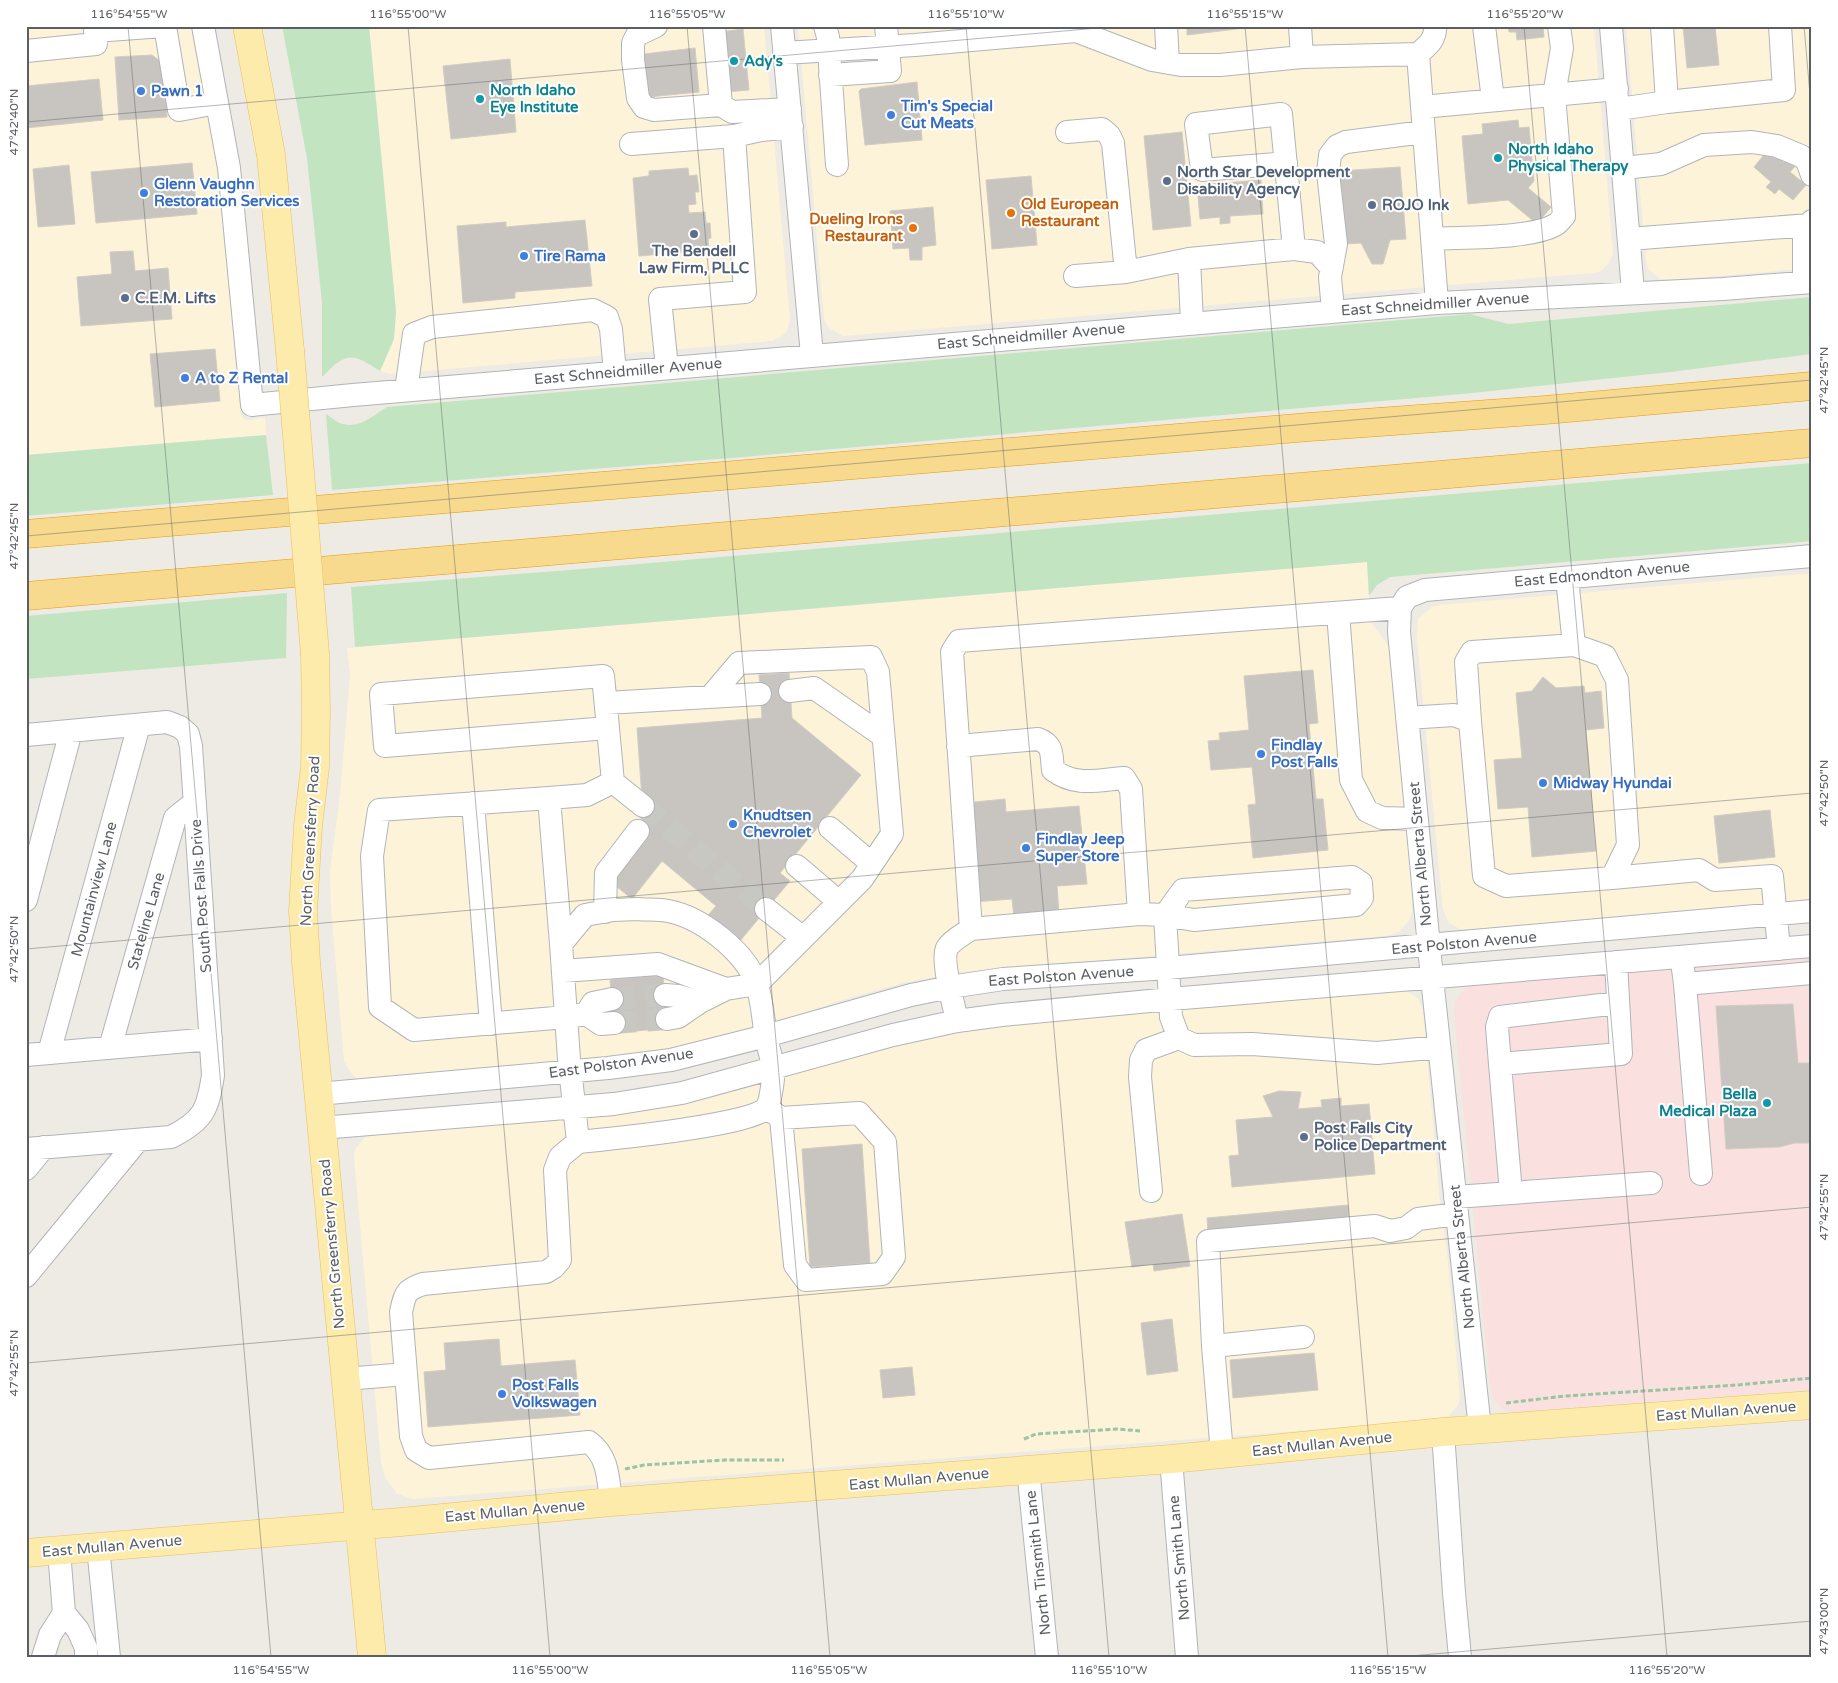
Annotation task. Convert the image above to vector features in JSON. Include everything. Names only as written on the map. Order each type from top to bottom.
[{"type":"highway","points":[[1545,410],[1812,372]]},
{"type":"highway","points":[[26,534],[1309,427],[1545,410],[1812,386]]},
{"type":"highway","points":[[26,596],[1812,443]]},
{"type":"main road","name":"North Greensferry Road","points":[[247,26],[271,155],[290,351],[315,654],[315,767],[308,826],[303,911],[321,1128],[372,1657]]},
{"type":"main road","name":"East Mullan Avenue","points":[[26,1553],[359,1526],[611,1502],[1171,1459],[1443,1432],[1812,1405]]},
{"type":"street","points":[[26,51],[96,44],[95,28],[164,26],[180,110],[217,103],[203,26]]},
{"type":"street","points":[[656,26],[637,35],[633,43],[638,98],[644,107],[654,110],[721,105],[732,112],[791,118]]},
{"type":"street","points":[[714,26],[721,105]]},
{"type":"street","points":[[782,26],[812,355]]},
{"type":"street","points":[[825,26],[828,37],[837,164]]},
{"type":"street","points":[[1166,26],[1168,63]]},
{"type":"street","points":[[1300,26],[1302,56]]},
{"type":"street","points":[[784,53],[828,50],[886,36],[1076,31],[1096,32],[1152,60],[1181,65],[1220,65],[1302,56],[1418,54],[1433,40],[1436,33],[1435,26]]},
{"type":"street","points":[[1484,26],[1493,100]]},
{"type":"street","points":[[1432,239],[1520,234],[1544,230],[1557,224],[1564,216],[1554,95],[1562,48],[1559,26]]},
{"type":"street","points":[[1611,26],[1633,292]]},
{"type":"street","points":[[1662,26],[1667,102]]},
{"type":"street","points":[[1422,107],[1554,95],[1667,102],[1784,90],[1780,26]]},
{"type":"street","points":[[830,75],[890,70],[886,36]]},
{"type":"street","points":[[1418,54],[1437,303]]},
{"type":"street","name":"East Schneidmiller Avenue","points":[[217,103],[229,168],[252,405],[1192,322],[1437,303],[1723,289],[1808,282]]},
{"type":"street","points":[[630,144],[734,136],[761,130],[791,118]]},
{"type":"street","points":[[1067,132],[1102,129],[1109,135],[1113,143],[1126,272]]},
{"type":"street","points":[[1333,311],[1330,277],[1336,244],[1328,172],[1330,155],[1337,146],[1346,142],[1424,132]]},
{"type":"street","points":[[667,368],[660,300],[745,292],[734,136]]},
{"type":"street","points":[[1624,168],[1661,164],[1704,145],[1752,142],[1777,146],[1801,156],[1807,161],[1812,175]]},
{"type":"street","points":[[1286,163],[1294,249]]},
{"type":"street","points":[[1629,240],[1810,223],[1804,239],[1808,282]]},
{"type":"street","points":[[1075,276],[1126,272],[1189,259],[1294,249],[1317,252],[1331,267]]},
{"type":"street","points":[[1189,259],[1192,322]]},
{"type":"street","points":[[406,390],[414,334],[432,327],[593,310],[608,318],[611,329],[615,372]]},
{"type":"street","name":"East Edmondton Avenue","points":[[1400,608],[1407,597],[1425,590],[1812,556]]},
{"type":"street","points":[[1568,578],[1574,645]]},
{"type":"street","points":[[971,929],[952,652],[960,641],[1400,608]]},
{"type":"street","name":"North Alberta Street","points":[[1400,608],[1399,632],[1432,978],[1480,1429]]},
{"type":"street","points":[[1338,613],[1351,780],[1367,811],[1382,818],[1417,819]]},
{"type":"street","points":[[1612,878],[1628,845],[1617,680],[1605,656],[1574,645],[1472,652],[1466,662],[1462,718],[1484,876],[1506,886],[1612,878],[1699,870],[1714,880],[1772,876],[1779,949]]},
{"type":"street","points":[[667,1018],[678,1017],[700,1002],[726,989],[757,984],[862,879],[892,834],[878,672],[871,657],[739,663],[711,696]]},
{"type":"street","points":[[608,728],[385,746],[381,694],[603,676],[606,703],[608,728],[612,782],[643,806]]},
{"type":"street","points":[[790,690],[814,688],[883,736]]},
{"type":"street","points":[[606,703],[760,694]]},
{"type":"street","points":[[1407,718],[1462,718]]},
{"type":"street","name":"South Post Falls Drive","points":[[26,735],[167,722],[180,727],[188,734],[191,746],[214,1076],[211,1094],[203,1114],[190,1128],[171,1137],[35,1148]]},
{"type":"street","name":"Mountainview Lane","points":[[49,1053],[138,725]]},
{"type":"street","points":[[26,900],[71,731]]},
{"type":"street","points":[[958,746],[1038,739],[1045,742],[1051,748],[1052,770],[1063,778],[1079,782],[1124,778],[1131,789],[1139,914]]},
{"type":"street","points":[[612,782],[587,795],[379,810],[372,856],[380,1007],[414,1030],[576,1016],[600,1024],[614,1023]]},
{"type":"street","points":[[549,798],[563,971],[576,1016],[570,1071],[578,1142]]},
{"type":"street","name":"Stateline Lane","points":[[110,1048],[175,818],[195,802]]},
{"type":"street","points":[[473,804],[491,1024]]},
{"type":"street","points":[[830,828],[872,864]]},
{"type":"street","points":[[605,912],[606,873],[638,831]]},
{"type":"street","points":[[797,866],[839,902]]},
{"type":"street","points":[[957,1020],[945,964],[947,948],[971,929],[1139,914],[1165,915],[1194,920],[1356,905],[1362,898],[1361,883],[1352,877],[1184,890],[1165,915],[1171,1017],[1178,1038]]},
{"type":"street","points":[[561,944],[585,915],[638,909],[668,911],[692,919],[727,943],[748,965],[757,984],[774,1069],[771,1096],[774,1113],[795,1265],[806,1280],[882,1274],[894,1257],[885,1142],[859,1113],[774,1113],[629,1138],[578,1142],[560,1157],[555,1170],[560,1260],[554,1267],[546,1272],[423,1284],[410,1288],[405,1296],[401,1312],[411,1436],[416,1450],[429,1458],[589,1442],[598,1449],[607,1468],[611,1502]]},
{"type":"street","points":[[766,909],[803,938]]},
{"type":"street","name":"East Polston Avenue","points":[[318,1094],[671,1060],[766,1036],[911,995],[1003,979],[1168,968],[1812,911]]},
{"type":"street","name":"East Polston Avenue","points":[[321,1128],[614,1104],[682,1094],[893,1035],[957,1020],[1002,1014],[1812,946]]},
{"type":"street","points":[[1682,957],[1701,1174]]},
{"type":"street","points":[[1500,1064],[1621,1054],[1616,962]]},
{"type":"street","points":[[563,971],[658,964],[726,989]]},
{"type":"street","points":[[1685,984],[1812,973]]},
{"type":"street","points":[[664,995],[679,996],[700,1002]]},
{"type":"street","points":[[576,1016],[593,1003],[612,999]]},
{"type":"street","points":[[1511,1193],[1497,1027],[1500,1016],[1618,1003]]},
{"type":"street","points":[[1151,1191],[1140,1077],[1141,1060],[1146,1050],[1178,1038],[1194,1045],[1252,1044],[1377,1053],[1439,1047]]},
{"type":"street","points":[[26,1054],[211,1039]]},
{"type":"street","points":[[26,1276],[138,1140]]},
{"type":"street","points":[[26,1169],[35,1148]]},
{"type":"street","points":[[1222,1454],[1212,1346],[1208,1241],[1374,1226],[1390,1230],[1406,1228],[1418,1219],[1456,1205],[1511,1193],[1651,1183]]},
{"type":"street","points":[[1212,1346],[1303,1337]]},
{"type":"street","points":[[345,1379],[406,1374]]},
{"type":"street","points":[[1443,1432],[1460,1657]]},
{"type":"street","name":"North Smith Lane","points":[[1171,1459],[1187,1657]]},
{"type":"street","name":"North Tinsmith Lane","points":[[1028,1469],[1047,1657]]},
{"type":"street","points":[[98,1547],[109,1657]]},
{"type":"street","points":[[59,1551],[64,1613],[78,1630],[86,1648],[86,1657]]},
{"type":"street","points":[[43,1657],[50,1636],[64,1613]]},
{"type":"path","points":[[1502,1404],[1566,1396],[1737,1385],[1812,1378]]},
{"type":"path","points":[[1024,1439],[1036,1434],[1118,1429],[1140,1431]]},
{"type":"path","points":[[619,1471],[644,1465],[725,1460],[784,1460]]},
{"type":"shaded area","points":[[26,26],[191,26],[219,175],[241,415],[244,419],[249,420],[265,417],[266,435],[26,455]]},
{"type":"shaded area","points":[[369,26],[764,26],[790,320],[787,331],[772,341],[391,374],[380,371],[394,339],[396,312]]},
{"type":"shaded area","points":[[798,26],[1594,26],[1613,254],[1608,264],[1601,271],[1594,273],[843,336],[828,327],[824,319]]},
{"type":"shaded area","points":[[1626,26],[1812,26],[1812,268],[1670,280],[1660,279],[1648,269]]},
{"type":"shaded area","points":[[1367,562],[1369,596],[1367,607],[1370,621],[1390,648],[1412,892],[1412,912],[1408,922],[1399,932],[1386,936],[962,972],[903,983],[845,999],[776,1023],[718,1038],[646,1053],[590,1061],[369,1079],[356,1078],[344,1061],[331,909],[330,871],[340,795],[350,674],[347,648]]},
{"type":"shaded area","points":[[1812,573],[1812,901],[1469,930],[1460,929],[1449,923],[1443,910],[1417,639],[1418,619],[1432,607],[1439,605]]},
{"type":"shaded area","points":[[1812,956],[1812,1390],[1513,1412],[1504,1410],[1493,1398],[1490,1386],[1454,1012],[1455,1002],[1460,994],[1467,987],[1480,983]]},
{"type":"shaded area","points":[[1400,990],[1409,992],[1418,999],[1423,1010],[1460,1398],[1458,1405],[1449,1416],[1440,1420],[413,1499],[397,1494],[385,1477],[381,1463],[354,1157],[355,1149],[365,1137],[374,1134],[723,1092],[792,1075],[884,1047],[989,1026]]},
{"type":"green space","points":[[282,26],[369,26],[396,312],[394,339],[380,371],[362,360],[350,358],[337,363],[322,377],[322,303],[307,158]]},
{"type":"green space","points":[[1812,297],[1812,354],[1670,372],[1462,394],[743,457],[332,490],[326,414],[341,423],[355,425],[387,407],[1470,314],[1508,324]]},
{"type":"green space","points":[[266,435],[273,495],[26,516],[26,455]]},
{"type":"green space","points":[[1812,463],[1812,541],[1390,577],[1377,585],[1369,596],[1367,562],[355,647],[351,587],[570,570]]},
{"type":"green space","points":[[287,593],[286,658],[26,679],[26,616]]},
{"type":"building","points":[[1187,26],[1253,26],[1253,27],[1187,35]]},
{"type":"building","points":[[1508,26],[1543,26],[1544,37],[1517,40],[1516,32],[1509,32]]},
{"type":"building","points":[[1683,26],[1715,26],[1719,65],[1687,68]]},
{"type":"building","name":"Ady's","points":[[743,29],[749,90],[726,92],[720,32]]},
{"type":"building","points":[[695,48],[699,92],[648,97],[644,54]]},
{"type":"building","name":"Pawn 1","points":[[152,55],[164,64],[167,117],[119,120],[115,57]]},
{"type":"building","name":"North Idaho Eye Institute","points":[[510,59],[516,132],[451,139],[443,66]]},
{"type":"building","points":[[99,79],[103,120],[26,128],[26,86]]},
{"type":"building","name":"Tim's Special Cut Meats","points":[[917,82],[922,140],[865,145],[859,91],[861,89]]},
{"type":"building","name":"North Idaho Physical Therapy","points":[[1518,120],[1519,128],[1529,127],[1534,181],[1528,188],[1551,207],[1537,224],[1508,200],[1468,204],[1462,136],[1483,134],[1482,124]]},
{"type":"building","name":"North Star Development Disability Agency","points":[[1182,132],[1191,226],[1153,230],[1144,136]]},
{"type":"building","points":[[1768,150],[1784,163],[1790,156],[1798,163],[1790,172],[1806,185],[1793,200],[1779,189],[1775,194],[1766,187],[1771,182],[1754,167]]},
{"type":"building","name":"Glenn Vaughn Restoration Services","points":[[192,163],[197,214],[96,223],[91,172]]},
{"type":"building","points":[[69,165],[75,224],[38,227],[33,169]]},
{"type":"building","name":"ROJO Ink","points":[[1400,167],[1406,239],[1390,240],[1383,264],[1372,264],[1361,243],[1345,244],[1339,171]]},
{"type":"building","points":[[688,168],[689,176],[697,175],[699,192],[695,192],[696,204],[688,205],[689,213],[705,212],[706,223],[710,223],[711,238],[708,239],[709,250],[639,256],[633,178],[649,176],[649,171]]},
{"type":"building","name":"Old European Restaurant","points":[[1031,176],[1037,245],[992,249],[986,180]]},
{"type":"building","points":[[1261,180],[1263,214],[1230,216],[1230,223],[1220,224],[1220,217],[1200,219],[1197,185]]},
{"type":"building","name":"Dueling Irons Restaurant","points":[[933,207],[936,245],[922,247],[922,260],[910,260],[909,248],[893,249],[890,211]]},
{"type":"building","name":"Tire Rama","points":[[585,220],[592,286],[515,292],[515,298],[463,303],[457,226],[506,222],[506,227]]},
{"type":"building","name":"C.E.M. Lifts","points":[[133,251],[135,271],[168,268],[172,319],[81,326],[77,277],[112,274],[110,252]]},
{"type":"building","name":"A to Z Rental","points":[[215,349],[220,401],[155,407],[150,354]]},
{"type":"building","name":"Findlay Post Falls","points":[[1313,670],[1318,723],[1309,724],[1316,799],[1323,799],[1328,850],[1253,858],[1248,805],[1256,804],[1252,767],[1211,770],[1208,741],[1220,740],[1219,733],[1249,730],[1244,676]]},
{"type":"building","name":"Knudtsen Chevrolet","points":[[789,673],[792,718],[861,775],[780,873],[790,881],[735,947],[703,921],[716,906],[662,861],[632,899],[611,882],[645,841],[637,728],[762,718],[759,675]]},
{"type":"building","name":"Midway Hyundai","points":[[1543,677],[1556,688],[1584,686],[1585,693],[1601,691],[1604,728],[1586,730],[1596,851],[1532,857],[1528,807],[1498,809],[1494,760],[1522,758],[1516,693],[1532,691]]},
{"type":"building","name":"Findlay Jeep Super Store","points":[[1005,799],[1006,812],[1079,806],[1087,884],[1057,886],[1059,913],[1014,918],[1012,899],[974,902],[965,803]]},
{"type":"building","points":[[1770,810],[1775,857],[1719,863],[1714,816]]},
{"type":"building","points":[[663,975],[668,1028],[615,1033],[610,980]]},
{"type":"building","name":"Bella Medical Plaza","points":[[1793,1004],[1798,1063],[1812,1063],[1812,1143],[1795,1143],[1779,1147],[1726,1149],[1716,1006]]},
{"type":"building","name":"Post Falls City Police Department","points":[[1279,1091],[1301,1092],[1298,1109],[1322,1107],[1321,1100],[1341,1098],[1341,1106],[1369,1104],[1375,1174],[1232,1187],[1229,1156],[1239,1155],[1236,1120],[1273,1117],[1263,1096]]},
{"type":"building","points":[[862,1144],[870,1263],[810,1267],[802,1149]]},
{"type":"building","points":[[1348,1205],[1349,1219],[1208,1232],[1207,1218]]},
{"type":"building","points":[[1182,1214],[1190,1266],[1154,1271],[1153,1264],[1132,1267],[1125,1222]]},
{"type":"building","points":[[1172,1319],[1178,1371],[1147,1375],[1141,1323]]},
{"type":"building","name":"Post Falls Volkswagen","points":[[499,1339],[501,1366],[575,1360],[580,1415],[428,1427],[424,1372],[446,1370],[444,1343]]},
{"type":"building","points":[[1314,1353],[1318,1390],[1233,1398],[1230,1360]]},
{"type":"building","points":[[912,1367],[915,1395],[883,1398],[880,1370]]},
{"type":"tunnel","points":[[643,806],[766,909]]},
{"type":"tunnel","points":[[612,999],[665,995]]},
{"type":"tunnel","points":[[614,1023],[667,1019]]},
{"type":"place","name":"Ady's","points":[[734,61]]},
{"type":"place","name":"Pawn 1","points":[[141,91]]},
{"type":"place","name":"North Idaho Eye Institute","points":[[480,99]]},
{"type":"place","name":"Tim's Special Cut Meats","points":[[891,115]]},
{"type":"place","name":"North Idaho Physical Therapy","points":[[1498,158]]},
{"type":"place","name":"North Star Development Disability Agency","points":[[1167,181]]},
{"type":"place","name":"Glenn Vaughn Restoration Services","points":[[144,193]]},
{"type":"place","name":"ROJO Ink","points":[[1372,205]]},
{"type":"place","name":"Old European Restaurant","points":[[1011,213]]},
{"type":"place","name":"Dueling Irons Restaurant","points":[[913,228]]},
{"type":"place","name":"The Bendell Law Firm, PLLC","points":[[694,234]]},
{"type":"place","name":"Tire Rama","points":[[524,256]]},
{"type":"place","name":"C.E.M. Lifts","points":[[125,298]]},
{"type":"place","name":"A to Z Rental","points":[[185,378]]},
{"type":"place","name":"Findlay Post Falls","points":[[1261,754]]},
{"type":"place","name":"Midway Hyundai","points":[[1543,783]]},
{"type":"place","name":"Knudtsen Chevrolet","points":[[733,824]]},
{"type":"place","name":"Findlay Jeep Super Store","points":[[1026,848]]},
{"type":"place","name":"Bella Medical Plaza","points":[[1767,1103]]},
{"type":"place","name":"Post Falls City Police Department","points":[[1304,1137]]},
{"type":"place","name":"Post Falls Volkswagen","points":[[502,1394]]}]
